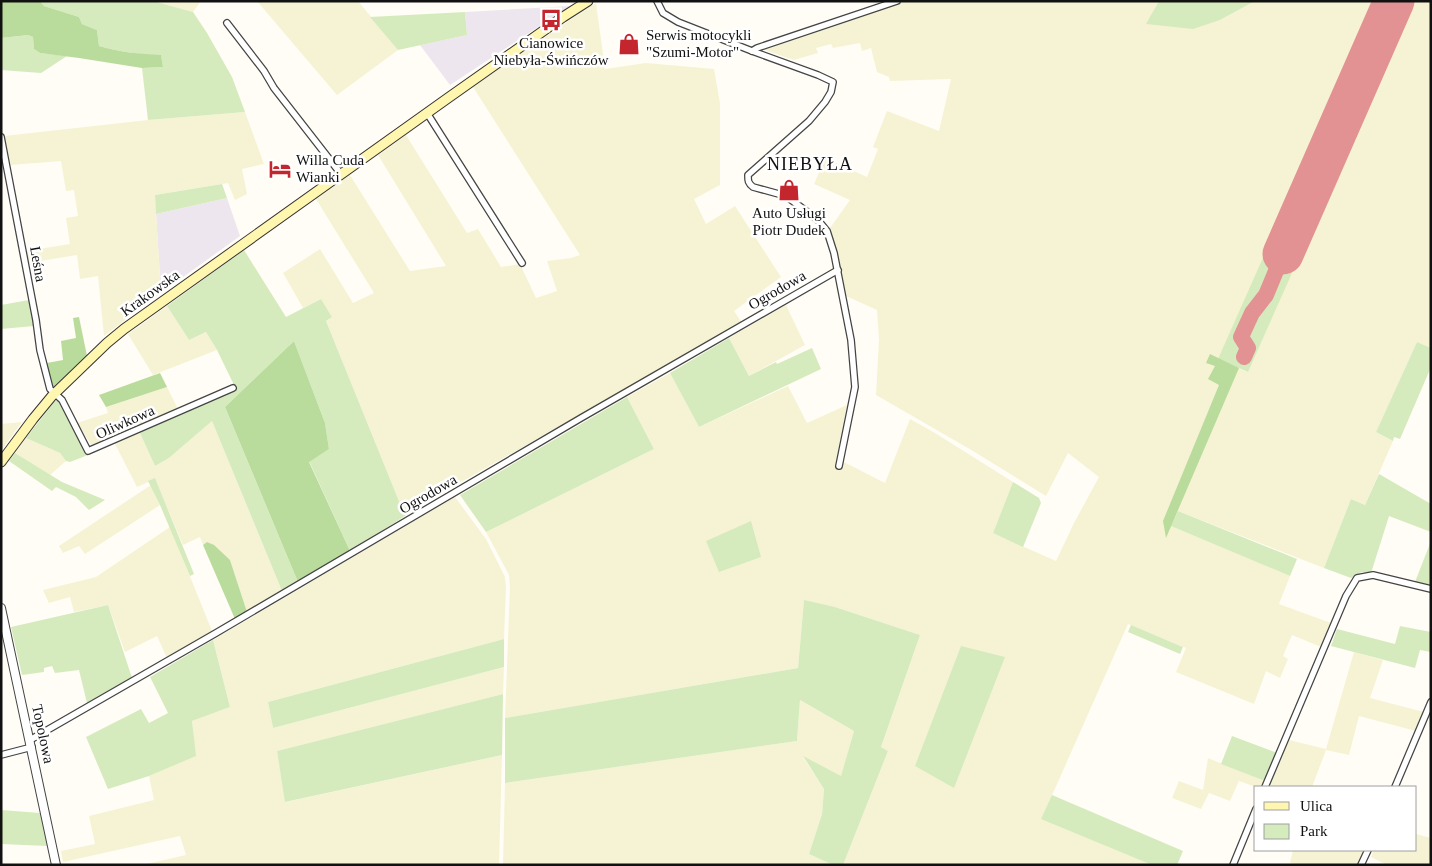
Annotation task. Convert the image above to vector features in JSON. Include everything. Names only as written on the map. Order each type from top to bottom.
[{"type":"main road","name":"Krakowska","points":[[1,462],[33,419],[56,393],[107,344],[134,322],[588,1]]},
{"type":"street","points":[[657,1],[663,13],[669,17],[833,82],[825,102],[808,121],[748,175],[748,181],[753,187],[786,196],[818,220],[827,231],[838,270],[851,340],[854,387],[839,466]]},
{"type":"street","points":[[754,50],[897,1]]},
{"type":"street","points":[[228,23],[264,71],[274,88],[341,174]]},
{"type":"street","points":[[427,113],[522,263]]},
{"type":"street","name":"Leśna","points":[[1,137],[40,350],[50,389],[56,393]]},
{"type":"street","name":"Ogrodowa","points":[[1,755],[31,744],[581,418],[838,270]]},
{"type":"street","name":"Oliwkowa","points":[[56,393],[62,400],[88,451],[233,388]]},
{"type":"street","points":[[1265,786],[1346,596],[1357,578],[1373,575],[1431,589]]},
{"type":"street","name":"Topolowa","points":[[1,608],[56,865]]},
{"type":"street","points":[[1395,786],[1431,702]]},
{"type":"street","points":[[1232,865],[1254,814]]},
{"type":"street","points":[[1361,865],[1368,851]]},
{"type":"shaded area","points":[[153,1],[201,1],[193,12]]},
{"type":"shaded area","points":[[257,1],[358,1],[398,50],[337,95]]},
{"type":"shaded area","points":[[904,1],[1159,1],[1147,24],[1220,20],[1255,1],[1377,1],[1219,359],[1247,372],[1413,1],[1431,1],[1431,348],[1417,342],[1376,432],[1393,441],[1365,505],[1351,499],[1324,568],[1178,511],[1172,526],[1290,576],[1279,604],[1331,623],[1321,647],[1292,635],[1283,656],[1288,659],[1280,678],[1266,671],[1254,704],[1176,672],[1186,648],[1128,624],[1042,818],[1152,865],[843,865],[888,751],[881,747],[920,635],[835,607],[804,601],[798,668],[505,718],[509,575],[486,532],[654,449],[627,397],[670,373],[699,427],[788,386],[807,423],[847,405],[835,466],[840,468],[842,461],[885,483],[910,419],[1013,482],[993,533],[1056,561],[1099,477],[1068,453],[1046,496],[876,395],[879,340],[877,310],[846,296],[830,228],[850,200],[814,184],[825,158],[867,177],[878,149],[873,147],[887,111],[939,131],[951,79],[890,81],[889,77],[877,72],[871,48],[862,51],[860,43],[833,48],[831,44],[816,48],[818,53],[794,60],[761,49]]},
{"type":"shaded area","points":[[596,3],[605,69],[646,63],[714,69],[720,103],[720,185],[694,199],[706,224],[735,206],[781,277],[734,311],[742,323],[447,490],[405,516],[326,321],[332,317],[321,299],[303,308],[283,273],[320,249],[353,303],[374,293],[316,199],[350,175],[410,271],[446,266],[378,155],[406,135],[467,233],[478,229],[501,267],[520,264],[536,298],[557,291],[547,261],[580,255],[473,87]]},
{"type":"shaded area","points":[[570,6],[450,85],[420,45],[467,35],[465,12]]},
{"type":"shaded area","points":[[245,112],[264,164],[242,169],[247,194],[235,200],[228,183],[155,195],[161,293],[104,336],[98,276],[80,279],[77,255],[28,263],[26,251],[70,244],[66,218],[78,216],[74,190],[66,191],[61,161],[11,165],[4,136],[148,120]]},
{"type":"shaded area","points":[[227,198],[240,236],[161,293],[156,214]]},
{"type":"shaded area","points":[[786,305],[805,345],[749,376],[729,338]]},
{"type":"shaded area","points":[[167,306],[189,340],[206,332],[217,350],[153,375],[128,334]]},
{"type":"shaded area","points":[[167,387],[178,409],[92,446],[77,423],[108,413],[106,407]]},
{"type":"shaded area","points":[[212,421],[282,591],[247,612],[230,560],[207,542],[203,545],[200,537],[183,545],[155,479],[137,487],[114,442],[139,431],[155,466],[169,458]]},
{"type":"shaded area","points":[[22,422],[1,451],[1,424]]},
{"type":"shaded area","points":[[26,438],[60,453],[66,461],[50,475],[15,453]]},
{"type":"shaded area","points":[[151,485],[160,505],[85,554],[79,546],[63,553],[59,546]]},
{"type":"shaded area","points":[[455,497],[486,539],[505,577],[504,639],[268,702],[273,728],[504,667],[503,694],[277,751],[286,802],[502,755],[499,865],[142,865],[186,855],[180,836],[63,862],[61,851],[95,844],[89,816],[154,800],[149,776],[195,756],[192,721],[230,707],[213,640]]},
{"type":"shaded area","points":[[170,527],[212,631],[167,658],[157,636],[125,652],[108,605],[74,612],[70,597],[49,603],[43,590],[96,577]]},
{"type":"shaded area","points":[[1354,652],[1383,660],[1370,698],[1424,712],[1416,731],[1359,716],[1349,755],[1326,750],[1312,786],[1269,786],[1289,740],[1326,749]]},
{"type":"shaded area","points":[[800,700],[854,731],[841,777],[803,757],[824,789],[822,814],[809,854],[833,865],[503,865],[505,783],[797,741]]},
{"type":"shaded area","points":[[1208,758],[1265,781],[1262,786],[1254,786],[1239,781],[1230,801],[1209,793],[1201,809],[1172,798],[1179,781],[1203,790]]},
{"type":"shaded area","points":[[1417,834],[1431,838],[1431,865],[1387,865],[1371,857],[1374,851],[1417,851]]},
{"type":"shaded area","points":[[1293,851],[1365,851],[1358,865],[1296,865],[1290,863]]},
{"type":"green space","points":[[1,1],[40,1],[44,6],[79,17],[82,24],[97,30],[99,46],[114,50],[161,55],[163,67],[142,68],[40,53],[34,49],[33,37],[28,35],[1,38]]},
{"type":"green space","points":[[40,1],[153,1],[193,12],[232,77],[245,112],[148,120],[142,68],[163,67],[161,56],[137,54],[99,46],[97,30],[82,24],[79,17],[44,6]]},
{"type":"green space","points":[[1159,1],[1255,1],[1220,20],[1193,29],[1146,24]]},
{"type":"green space","points":[[1377,1],[1413,1],[1248,372],[1218,359]]},
{"type":"green space","points":[[465,12],[467,35],[398,50],[370,17]]},
{"type":"green space","points":[[28,35],[33,37],[34,49],[40,53],[67,56],[41,73],[1,70],[1,38]]},
{"type":"green space","points":[[222,184],[227,198],[156,214],[155,195]]},
{"type":"green space","points":[[244,250],[286,317],[321,299],[332,317],[326,321],[405,516],[350,551],[309,461],[329,449],[325,423],[294,341],[225,407],[298,582],[282,591],[212,421],[169,458],[155,466],[139,431],[236,389],[206,332],[189,340],[167,306]]},
{"type":"green space","points":[[29,300],[34,326],[1,329],[1,305]]},
{"type":"green space","points":[[79,317],[87,356],[53,388],[47,363],[63,360],[61,341],[76,338],[73,318]]},
{"type":"green space","points":[[729,338],[749,376],[776,362],[777,364],[812,348],[821,369],[699,427],[670,373]]},
{"type":"green space","points":[[294,341],[325,423],[329,449],[309,462],[350,551],[298,582],[225,407]]},
{"type":"green space","points":[[1417,342],[1431,348],[1431,367],[1400,439],[1394,437],[1393,441],[1376,432]]},
{"type":"green space","points":[[1210,354],[1239,368],[1166,538],[1163,521],[1219,385],[1208,379],[1215,366],[1206,363]]},
{"type":"green space","points":[[160,373],[167,387],[106,407],[99,395]]},
{"type":"green space","points":[[627,397],[654,449],[486,532],[460,495]]},
{"type":"green space","points":[[60,400],[88,455],[70,462],[66,461],[60,453],[26,438],[55,401]]},
{"type":"green space","points":[[15,453],[62,482],[105,500],[89,510],[76,497],[56,487],[52,491],[9,461]]},
{"type":"green space","points":[[1379,474],[1431,504],[1431,532],[1389,516],[1371,573],[1362,572],[1351,578],[1324,568],[1351,499],[1365,505]]},
{"type":"green space","points":[[155,478],[194,574],[190,576],[148,481]]},
{"type":"green space","points":[[1013,482],[1039,498],[1041,503],[1023,547],[993,533]]},
{"type":"green space","points":[[1178,511],[1297,559],[1290,576],[1171,526]]},
{"type":"green space","points":[[751,521],[761,557],[719,572],[706,541]]},
{"type":"green space","points":[[1431,541],[1431,585],[1415,582]]},
{"type":"green space","points":[[207,542],[214,545],[230,560],[247,612],[235,619],[203,545]]},
{"type":"green space","points":[[804,600],[835,607],[920,635],[881,747],[888,751],[843,865],[833,865],[809,854],[822,814],[824,789],[803,756],[841,776],[854,731],[800,700],[797,741],[505,783],[505,718],[798,668]]},
{"type":"green space","points":[[108,605],[132,678],[87,703],[79,670],[55,673],[52,666],[44,668],[44,672],[22,675],[11,627]]},
{"type":"green space","points":[[1131,625],[1183,647],[1180,654],[1128,632]]},
{"type":"green space","points":[[1400,626],[1431,632],[1431,652],[1420,650],[1415,668],[1331,646],[1337,629],[1395,644]]},
{"type":"green space","points":[[504,639],[504,667],[273,728],[268,702]]},
{"type":"green space","points":[[213,640],[230,707],[192,721],[196,756],[149,776],[108,789],[86,737],[141,709],[149,723],[168,713],[150,677]]},
{"type":"green space","points":[[961,646],[1005,657],[954,788],[915,766]]},
{"type":"green space","points":[[503,694],[502,755],[285,802],[277,751]]},
{"type":"green space","points":[[1232,736],[1277,753],[1265,781],[1221,764]]},
{"type":"green space","points":[[1052,795],[1183,851],[1177,865],[1152,865],[1041,819]]},
{"type":"green space","points":[[1,810],[40,813],[48,846],[1,844]]},
{"type":"taxiway","points":[[1244,357],[1248,348],[1241,337],[1252,313],[1266,295],[1283,254]]},
{"type":"runway","points":[[1283,254],[1394,1]]},
{"type":"place","name":"Cianowice Niebyła-Świńczów","points":[[551,20]]},
{"type":"place","name":"Serwis motocykli \"Szumi-Motor\"","points":[[629,44]]},
{"type":"place","name":"Willa Cuda Wianki","points":[[280,169]]},
{"type":"place","name":"Auto Usługi Piotr Dudek","points":[[789,190]]},
{"type":"district","name":"NIEBYŁA","points":[[810,164]]}]
